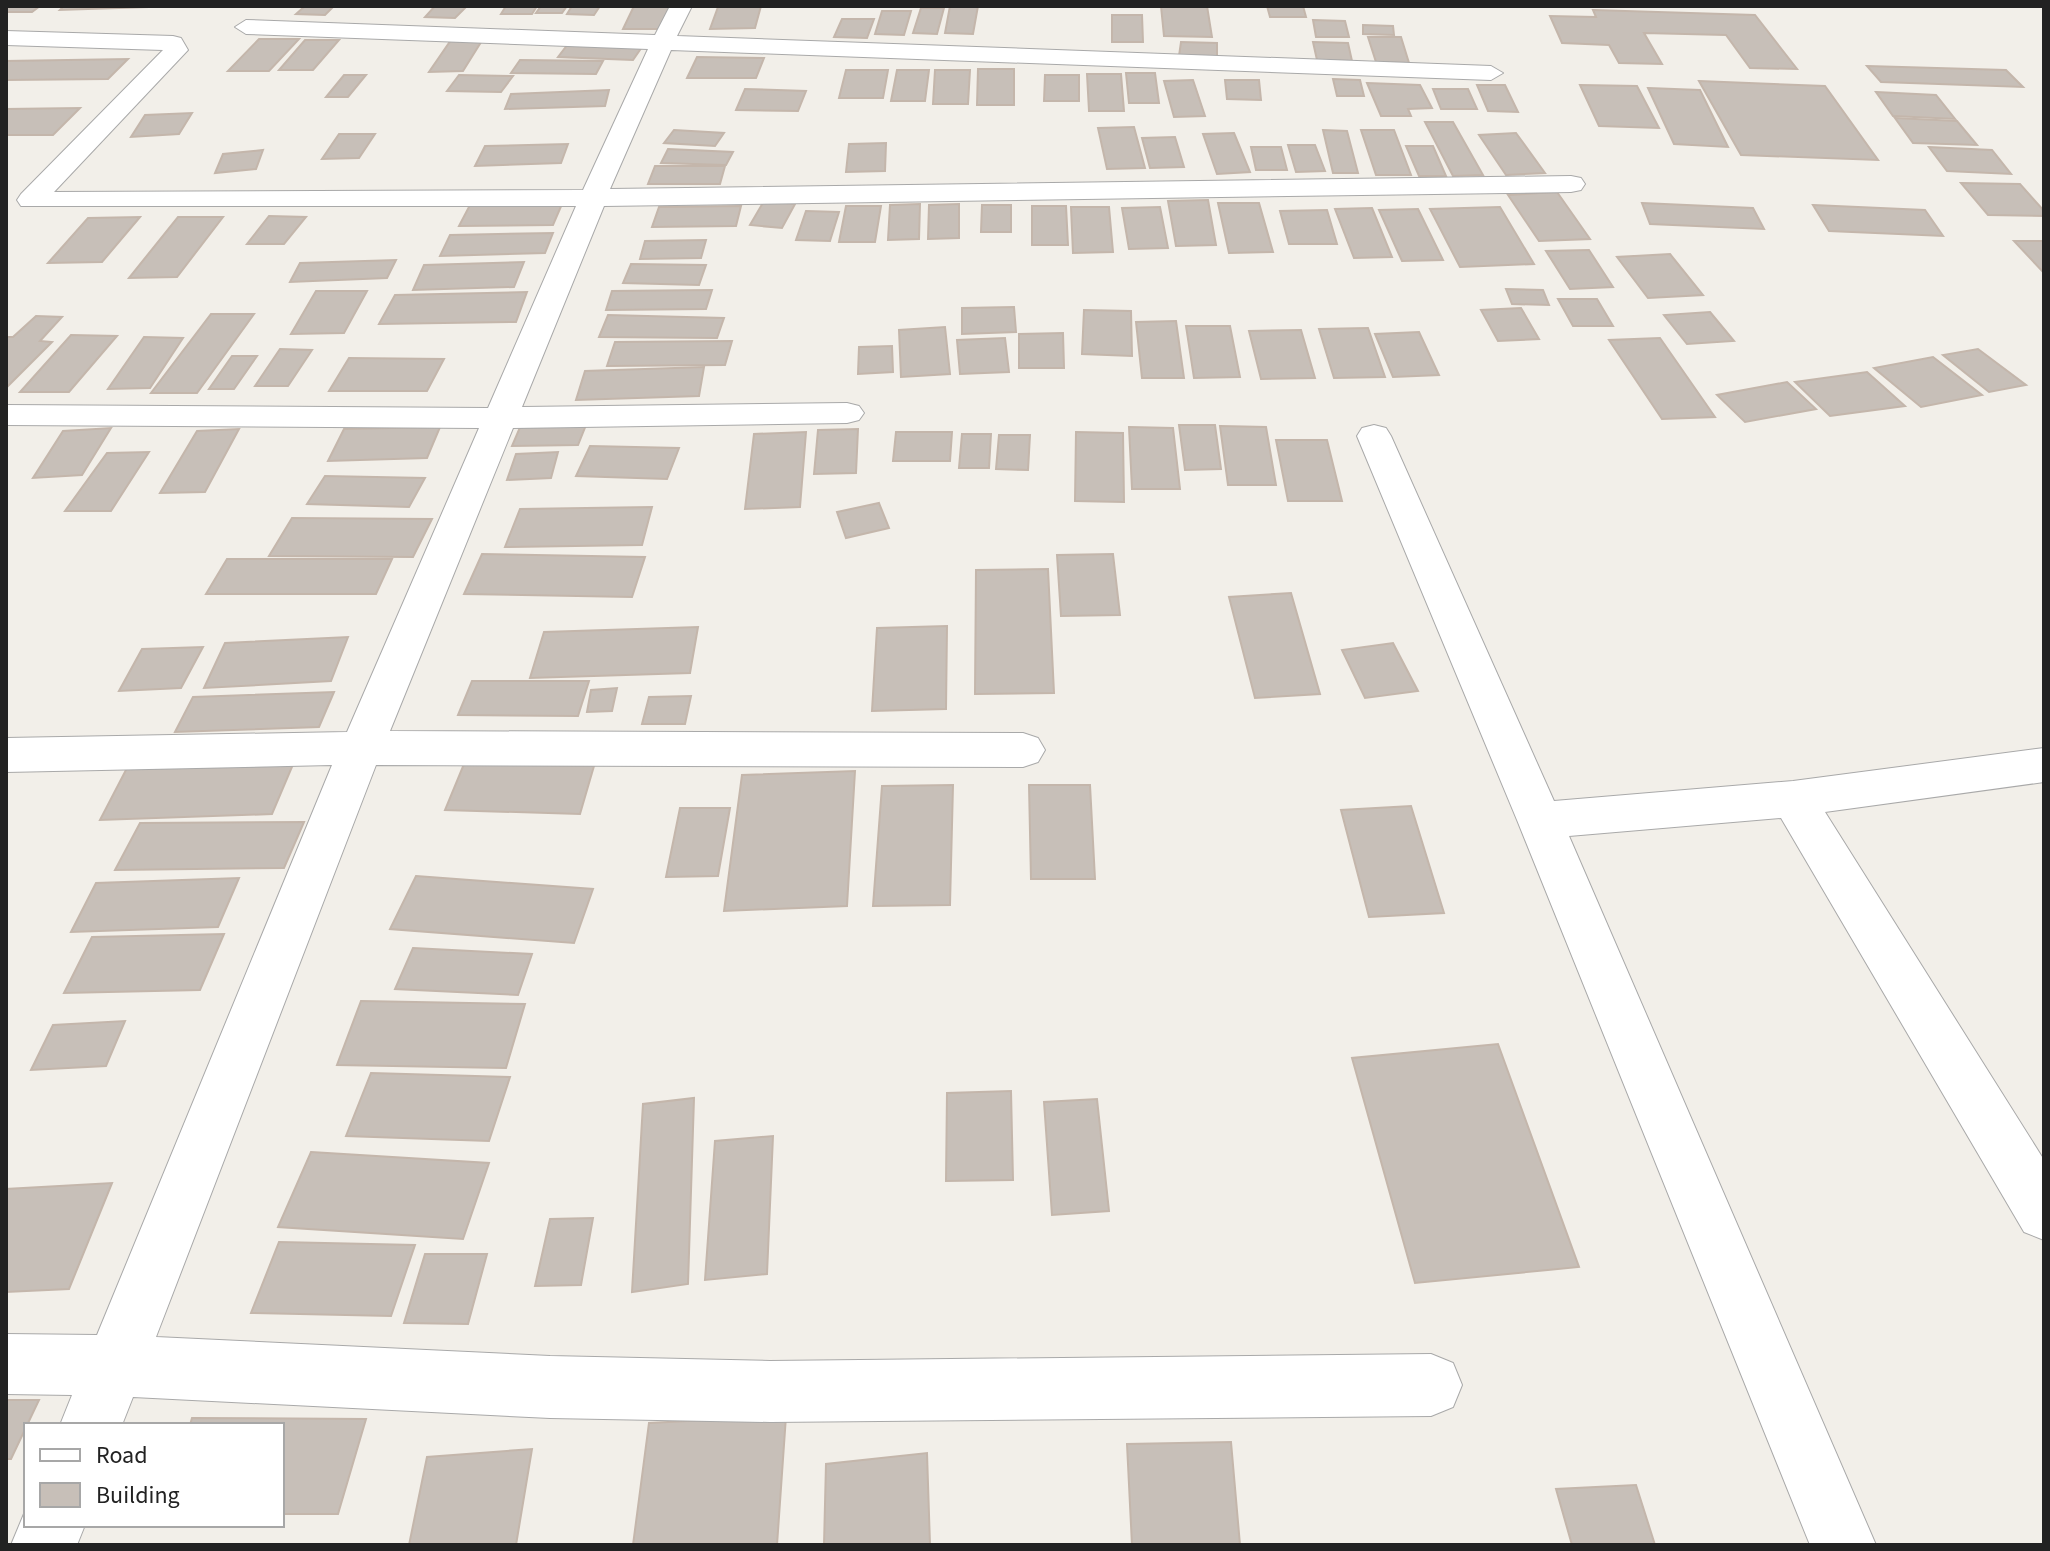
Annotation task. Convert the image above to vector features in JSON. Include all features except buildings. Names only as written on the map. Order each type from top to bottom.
[{"type":"street","points":[[7,38],[39,14]]},
{"type":"street","points":[[246,27],[672,24],[1491,73]]},
{"type":"street","points":[[92,1423],[361,748],[639,89],[672,24]]},
{"type":"street","points":[[7,38],[173,43],[176,50],[32,200]]},
{"type":"street","points":[[6,182],[32,200],[594,198],[1571,184]]},
{"type":"street","points":[[6,415],[501,418],[847,413]]},
{"type":"street","points":[[1374,436],[1540,820],[1843,1545]]},
{"type":"street","points":[[6,755],[361,748],[1023,750]]},
{"type":"street","points":[[1540,820],[1793,799],[2044,765]]},
{"type":"street","points":[[1793,799],[2044,1212]]},
{"type":"street","points":[[6,1364],[115,1364],[581,1388],[945,1393],[1431,1385]]}]
